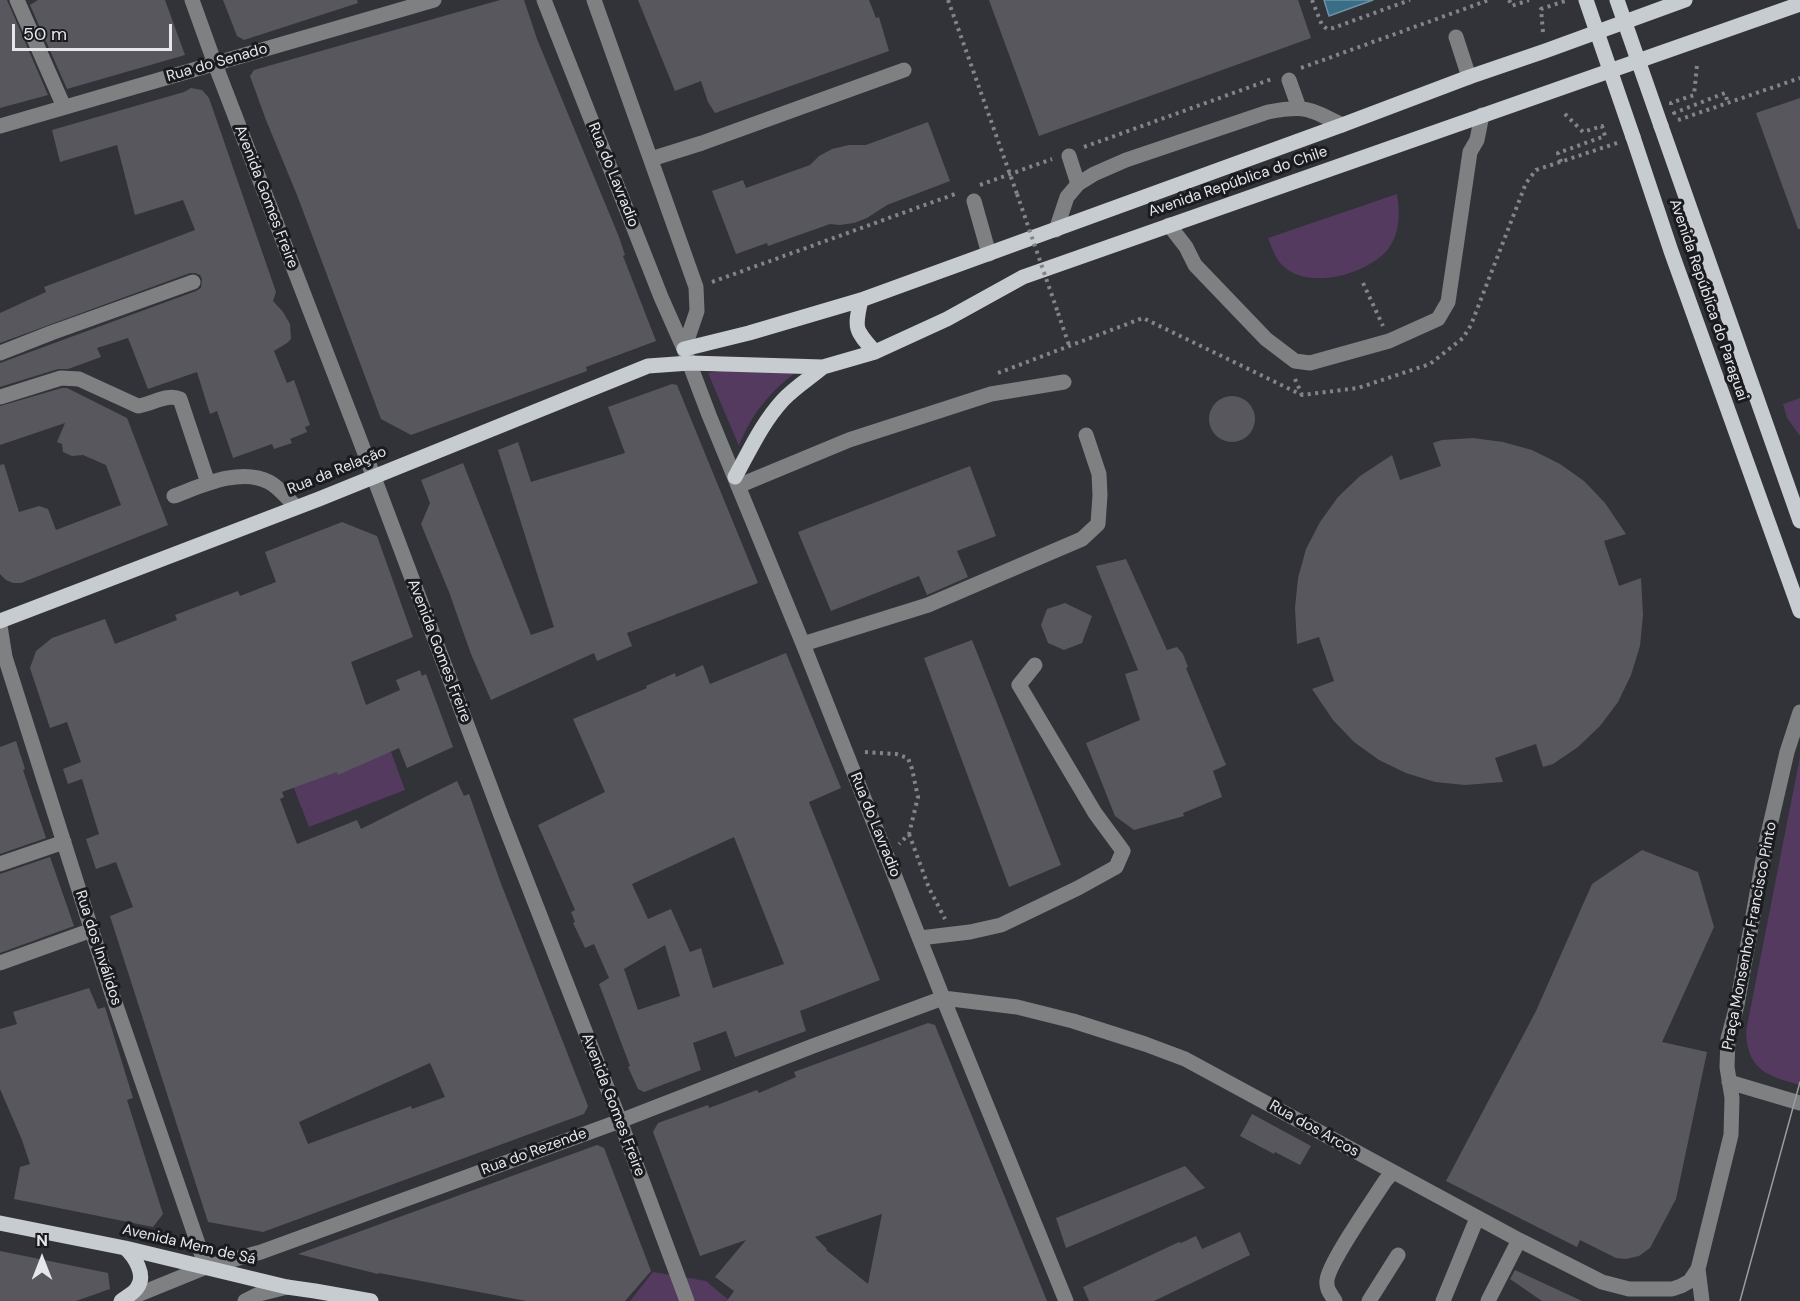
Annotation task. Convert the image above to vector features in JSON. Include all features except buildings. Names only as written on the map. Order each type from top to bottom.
[{"type":"main road","name":"Avenida República do Paraguai","points":[[1586,0],[1671,251],[1800,611]]},
{"type":"main road","name":"Avenida República do Paraguai","points":[[1617,0],[1667,124],[1799,514]]},
{"type":"main road","name":"Avenida República do Chile","points":[[687,356],[771,327],[861,300],[1685,0]]},
{"type":"main road","name":"Avenida República do Chile","points":[[687,356],[823,367],[875,352],[947,319],[1023,277],[1800,4]]},
{"type":"main road","points":[[861,300],[856,324],[858,332],[875,352]]},
{"type":"main road","name":"Rua da Relação","points":[[0,621],[296,507],[648,366],[687,356]]},
{"type":"main road","points":[[737,481],[760,430],[772,414],[784,399],[823,367]]},
{"type":"main road","name":"Avenida Mem de Sá","points":[[0,1223],[125,1248],[287,1287],[371,1301]]},
{"type":"main road","points":[[122,1301],[137,1288],[140,1280],[138,1264],[134,1256],[125,1248]]},
{"type":"street","points":[[17,0],[64,107]]},
{"type":"street","name":"Avenida Gomes Freire","points":[[192,0],[687,1301]]},
{"type":"street","name":"Rua do Senado","points":[[0,126],[435,0]]},
{"type":"street","name":"Rua do Lavradio","points":[[544,0],[661,297],[687,356],[1066,1301]]},
{"type":"street","points":[[594,0],[696,287],[698,311],[687,356]]},
{"type":"street","points":[[1456,37],[1469,77]]},
{"type":"street","points":[[651,159],[702,143],[904,70]]},
{"type":"street","points":[[1283,79],[1299,108]]},
{"type":"street","points":[[1056,230],[1067,197],[1078,184],[1126,160],[1268,112],[1299,108],[1312,110],[1342,125]]},
{"type":"street","points":[[1169,225],[1186,247],[1194,265],[1266,339],[1295,361],[1310,363],[1389,341],[1438,319],[1448,302],[1470,152],[1477,140],[1482,115]]},
{"type":"street","points":[[1067,154],[1078,184]]},
{"type":"street","points":[[972,193],[989,254]]},
{"type":"street","points":[[0,353],[193,282]]},
{"type":"street","points":[[0,397],[61,378],[79,379],[138,406],[148,405],[169,396],[176,397],[180,399],[208,483]]},
{"type":"street","points":[[737,481],[849,440],[991,394],[1064,382]]},
{"type":"street","points":[[803,644],[928,605],[1082,539],[1098,524],[1100,495],[1099,474],[1086,435]]},
{"type":"street","points":[[174,496],[230,477],[245,477],[268,481],[296,507]]},
{"type":"street","name":"Rua dos Inválidos","points":[[0,626],[5,657],[111,991],[206,1267]]},
{"type":"street","points":[[920,938],[970,932],[1001,925],[1116,867],[1123,851],[1095,813],[1019,685],[1035,666]]},
{"type":"street","name":"Praça Monsenhor Francisco Pinto","points":[[1698,1269],[1731,1135],[1732,1098],[1726,1067],[1728,1039],[1737,1005],[1766,843],[1787,752],[1800,712]]},
{"type":"street","points":[[0,864],[64,842]]},
{"type":"street","points":[[0,963],[92,930]]},
{"type":"street","name":"Rua do Rezende","points":[[122,1301],[206,1267],[261,1252],[620,1121],[943,998]]},
{"type":"street","name":"Rua dos Arcos","points":[[943,998],[1017,1007],[1073,1021],[1175,1055],[1477,1218],[1602,1282],[1629,1289],[1672,1289],[1690,1281],[1698,1269]]},
{"type":"street","points":[[1730,1082],[1800,1103]]},
{"type":"street","points":[[1335,1301],[1327,1290],[1327,1277],[1385,1181],[1393,1172]]},
{"type":"street","points":[[1443,1301],[1477,1218]]},
{"type":"street","points":[[1488,1301],[1519,1240]]},
{"type":"street","points":[[1369,1301],[1398,1255]]},
{"type":"street","points":[[1698,1269],[1702,1301]]},
{"type":"street","points":[[245,1301],[259,1294],[287,1287]]},
{"type":"path","points":[[948,0],[1069,345]]},
{"type":"path","points":[[1312,0],[1322,26],[1327,29],[1410,0]]},
{"type":"path","points":[[1300,69],[1489,0]]},
{"type":"path","points":[[1509,0],[1512,6],[1529,0]]},
{"type":"path","points":[[1541,9],[1568,0]]},
{"type":"path","points":[[1671,103],[1694,95],[1697,65]]},
{"type":"path","points":[[1667,124],[1800,78]]},
{"type":"path","points":[[696,287],[972,193],[1010,174],[1283,79]]},
{"type":"path","points":[[1674,113],[1725,93],[1728,103]]},
{"type":"path","points":[[1561,162],[1558,153],[1605,136],[1602,126],[1583,132],[1563,112]]},
{"type":"path","points":[[1363,283],[1389,341]]},
{"type":"path","points":[[1458,333],[1463,338]]},
{"type":"path","points":[[1295,379],[1302,395]]},
{"type":"path","points":[[881,752],[908,758],[918,797],[909,834],[887,856]]},
{"type":"path","points":[[909,834],[929,888],[953,933]]},
{"type":"shaded area","points":[[1397,194],[1399,215],[1393,242],[1380,257],[1354,272],[1323,278],[1308,277],[1294,273],[1283,266],[1274,253],[1268,238]]},
{"type":"shaded area","points":[[803,367],[773,392],[750,422],[739,446],[708,373],[734,369]]},
{"type":"shaded area","points":[[1800,398],[1800,436],[1787,418],[1783,404]]},
{"type":"shaded area","points":[[390,749],[405,790],[309,827],[293,786]]},
{"type":"shaded area","points":[[1800,757],[1800,1085],[1769,1074],[1755,1063],[1750,1055],[1746,1031]]},
{"type":"shaded area","points":[[653,1272],[706,1281],[730,1301],[630,1301]]},
{"type":"water","points":[[1324,0],[1373,0],[1329,16]]},
{"type":"tram line","points":[[1740,1301],[1800,1082]]}]
